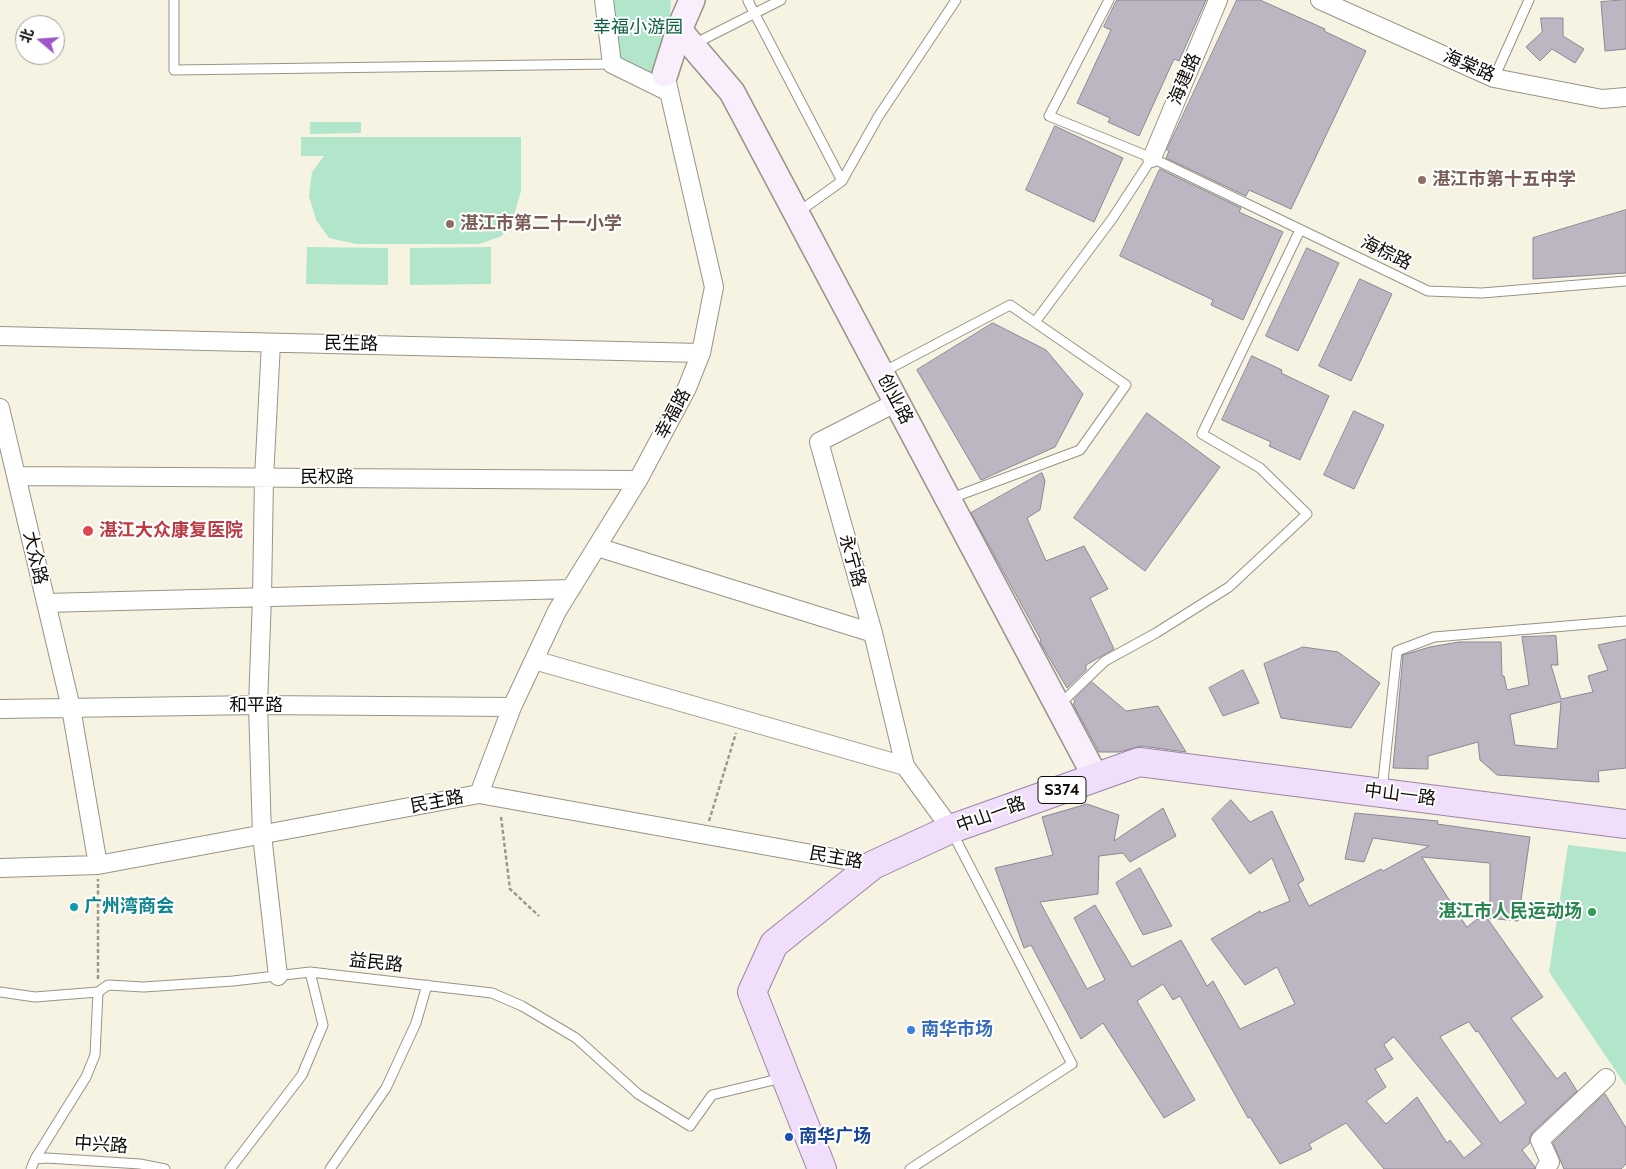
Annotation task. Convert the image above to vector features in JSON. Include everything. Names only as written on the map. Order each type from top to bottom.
[{"type":"main road","name":"中山一路","points":[[822,1169],[752,992],[774,944],[873,865],[951,829],[1139,762],[1623,821]]},
{"type":"street","points":[[604,0],[612,64],[667,83],[685,38],[696,0]]},
{"type":"street","points":[[685,38],[692,0]]},
{"type":"street","name":"海建路","points":[[1152,158],[1218,0]]},
{"type":"street","name":"海棠路","points":[[1320,0],[1494,78],[1602,99],[1626,98]]},
{"type":"street","name":"创业路","points":[[685,38],[732,92],[1096,778]]},
{"type":"street","name":"幸福路","points":[[479,794],[512,707],[557,611],[638,480],[687,388],[701,353],[714,287],[667,83]]},
{"type":"street","name":"民生路","points":[[0,336],[701,353]]},
{"type":"street","points":[[271,342],[264,478],[258,705],[262,835],[278,976]]},
{"type":"street","name":"永宁路","points":[[897,402],[819,442],[873,633],[904,766]]},
{"type":"street","name":"大众路","points":[[0,408],[71,708],[98,865]]},
{"type":"street","name":"民权路","points":[[16,476],[638,480]]},
{"type":"street","points":[[597,547],[873,633]]},
{"type":"street","points":[[46,603],[571,589]]},
{"type":"street","points":[[534,660],[904,766],[951,829]]},
{"type":"street","name":"和平路","points":[[0,709],[258,705],[512,707]]},
{"type":"street","name":"民主路","points":[[0,868],[98,865],[479,794],[873,865]]},
{"type":"street","points":[[1544,1169],[1550,1162],[1540,1140],[1606,1078]]},
{"type":"lane","points":[[174,0],[174,70],[612,64]]},
{"type":"lane","points":[[749,0],[748,2],[842,181]]},
{"type":"lane","points":[[685,38],[755,15],[781,0]]},
{"type":"lane","points":[[797,214],[842,181],[878,117],[956,0]]},
{"type":"lane","name":"海棕路","points":[[1109,0],[1049,116],[1152,158],[1428,291],[1482,293],[1626,281]]},
{"type":"lane","points":[[1494,78],[1529,0]]},
{"type":"lane","points":[[1035,322],[1112,219],[1152,158]]},
{"type":"lane","points":[[1058,706],[1106,661],[1156,633],[1229,587],[1308,514],[1260,468],[1202,434],[1300,230]]},
{"type":"lane","points":[[881,372],[1010,306],[1126,385],[1080,450],[948,499]]},
{"type":"lane","points":[[1382,793],[1397,651],[1434,637],[1626,620]]},
{"type":"lane","points":[[910,1169],[1072,1064],[951,829]]},
{"type":"lane","points":[[230,1169],[302,1075],[323,1025],[310,972]]},
{"type":"lane","name":"益民路","points":[[0,992],[35,997],[98,992],[108,985],[144,987],[233,981],[310,972],[492,993],[522,1006],[576,1038],[638,1094],[690,1126],[712,1095],[786,1077]]},
{"type":"lane","points":[[330,1169],[386,1088],[416,1023],[427,985]]},
{"type":"lane","points":[[31,1169],[35,1159],[86,1077],[95,1055],[98,992]]},
{"type":"lane","name":"中兴路","points":[[35,1159],[47,1158],[140,1164],[164,1169]]},
{"type":"path","points":[[705,834],[740,719]]},
{"type":"path","points":[[502,817],[510,889],[539,916]]},
{"type":"path","points":[[98,865],[98,992]]},
{"type":"green space","name":"幸福小游园","points":[[607,0],[671,0],[670,16],[652,79],[614,63]]},
{"type":"green space","points":[[310,122],[361,122],[361,133],[310,134]]},
{"type":"green space","points":[[301,137],[521,137],[521,191],[515,212],[502,236],[479,244],[356,244],[329,238],[316,220],[309,196],[312,172],[324,156],[301,156]]},
{"type":"green space","points":[[307,247],[388,248],[388,285],[306,284]]},
{"type":"green space","points":[[491,247],[491,284],[410,285],[410,248]]},
{"type":"green space","name":"湛江市人民运动场","points":[[1568,845],[1626,852],[1626,1086],[1549,972]]},
{"type":"building","points":[[1117,0],[1206,0],[1179,61],[1174,59],[1139,136],[1108,122],[1110,118],[1077,103],[1111,30],[1104,27]]},
{"type":"building","points":[[1237,0],[1260,0],[1325,29],[1324,31],[1366,51],[1291,209],[1249,190],[1246,196],[1166,158],[1169,151],[1167,150]]},
{"type":"building","points":[[1626,0],[1626,49],[1605,51],[1601,2]]},
{"type":"building","points":[[1541,18],[1563,18],[1563,36],[1584,49],[1575,63],[1552,49],[1540,61],[1526,47],[1542,32]]},
{"type":"building","points":[[1055,126],[1123,158],[1094,222],[1026,190]]},
{"type":"building","points":[[1160,169],[1241,208],[1239,212],[1283,232],[1243,320],[1211,305],[1213,300],[1120,256]]},
{"type":"building","points":[[1626,210],[1626,273],[1533,279],[1533,238]]},
{"type":"building","points":[[1307,248],[1339,263],[1298,351],[1266,336]]},
{"type":"building","points":[[1360,279],[1392,294],[1351,381],[1319,366]]},
{"type":"building","points":[[993,323],[1046,350],[1083,394],[1055,447],[981,480],[917,370]]},
{"type":"building","points":[[1252,356],[1282,370],[1281,373],[1329,396],[1300,460],[1269,446],[1271,442],[1222,420]]},
{"type":"building","points":[[1354,411],[1384,425],[1354,489],[1324,475]]},
{"type":"building","points":[[1147,413],[1220,467],[1145,571],[1074,518]]},
{"type":"building","points":[[1042,473],[1045,481],[1040,510],[1027,518],[1046,561],[1084,546],[1108,589],[1090,598],[1114,649],[1086,665],[1086,670],[1067,688],[1040,642],[1041,640],[971,513]]},
{"type":"building","points":[[1556,636],[1558,665],[1551,665],[1561,699],[1593,692],[1588,676],[1608,670],[1598,645],[1626,639],[1626,768],[1598,771],[1599,782],[1497,775],[1480,760],[1478,742],[1428,756],[1428,769],[1393,768],[1403,655],[1430,647],[1459,642],[1501,642],[1502,676],[1504,676],[1507,690],[1529,685],[1522,637]],"holes":[[[1561,702],[1557,749],[1515,745],[1510,715]]]},
{"type":"building","points":[[1303,647],[1338,652],[1380,683],[1351,728],[1281,718],[1264,664]]},
{"type":"building","points":[[1243,670],[1259,703],[1223,716],[1209,688]]},
{"type":"building","points":[[1092,682],[1126,711],[1158,706],[1186,752],[1141,746],[1119,752],[1099,752],[1073,704],[1074,700]]},
{"type":"building","points":[[1231,800],[1250,822],[1272,811],[1304,880],[1298,884],[1309,906],[1381,869],[1383,871],[1429,846],[1373,838],[1364,862],[1345,859],[1355,813],[1438,821],[1437,824],[1530,837],[1518,921],[1487,918],[1543,997],[1511,1018],[1557,1079],[1565,1072],[1577,1091],[1533,1132],[1530,1137],[1530,1143],[1522,1150],[1535,1169],[1384,1169],[1346,1123],[1309,1144],[1312,1149],[1280,1164],[1250,1117],[1248,1118],[1180,996],[1173,1000],[1163,984],[1137,1001],[1195,1100],[1164,1118],[1103,1023],[1081,1039],[1031,945],[1024,948],[995,868],[1053,855],[1042,817],[1087,804],[1119,815],[1114,841],[1163,808],[1176,836],[1130,862],[1123,853],[1099,856],[1098,894],[1040,902],[1087,989],[1105,980],[1074,918],[1095,905],[1132,967],[1181,940],[1207,986],[1213,981],[1240,1029],[1295,1004],[1277,967],[1245,985],[1211,939],[1260,911],[1261,913],[1290,901],[1272,858],[1250,874],[1212,819]],"holes":[[[1422,857],[1490,863],[1490,909],[1467,927]],[[1469,1022],[1476,1032],[1478,1031],[1526,1103],[1500,1123],[1440,1037]],[[1394,1037],[1482,1144],[1464,1158],[1450,1140],[1447,1143],[1417,1097],[1386,1124],[1366,1101],[1386,1087],[1375,1069],[1393,1059],[1384,1045]]]},
{"type":"building","points":[[1140,868],[1172,926],[1143,935],[1116,883]]},
{"type":"building","points":[[1605,1094],[1626,1128],[1626,1164],[1621,1169],[1564,1169],[1553,1143]]},
{"type":"place","name":"湛江市第十五中学","points":[[1422,180]]},
{"type":"place","name":"湛江市第二十一小学","points":[[450,224]]},
{"type":"place","name":"湛江大众康复医院","points":[[88,531]]},
{"type":"place","name":"广州湾商会","points":[[74,907]]},
{"type":"place","name":"湛江市人民运动场","points":[[1592,912]]},
{"type":"place","name":"南华市场","points":[[911,1030]]},
{"type":"place","name":"南华广场","points":[[789,1137]]}]
